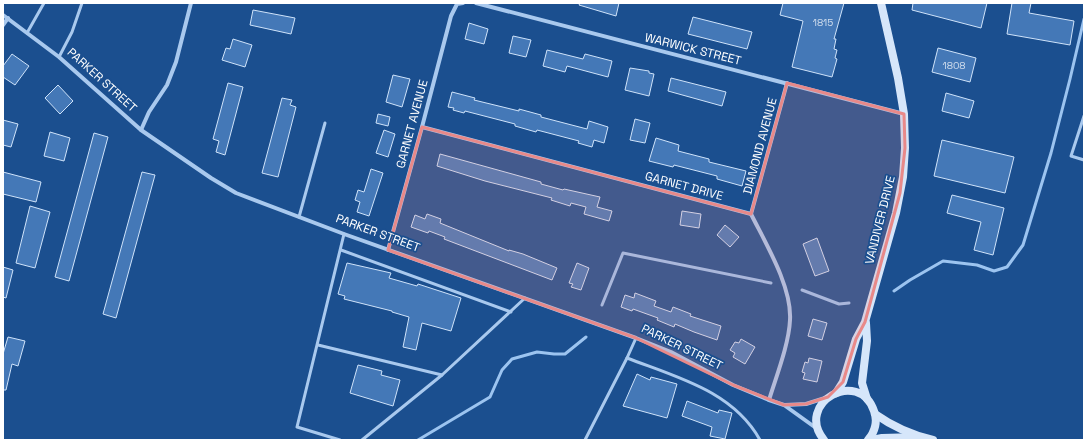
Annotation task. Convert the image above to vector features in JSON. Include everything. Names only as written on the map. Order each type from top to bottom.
[{"type":"main road","name":"VANDIVER DRIVE","points":[[818,429],[816,419],[819,409],[843,382],[856,339],[866,322],[903,177],[905,148],[904,114],[898,78],[881,3]]},
{"type":"main road","name":"VANDIVER DRIVE","points":[[866,322],[867,341],[862,384],[867,399],[875,414]]},
{"type":"main road","points":[[832,395],[842,391],[852,391],[867,399]]},
{"type":"main road","points":[[875,414],[886,422],[920,437],[933,440]]},
{"type":"main road","points":[[868,440],[875,427],[875,414]]},
{"type":"main road","points":[[818,429],[823,439]]},
{"type":"main road","points":[[872,440],[882,438],[920,437]]},
{"type":"street","points":[[141,130],[149,112],[167,85],[176,62],[191,3]]},
{"type":"street","points":[[457,4],[463,3]]},
{"type":"street","name":"WARWICK STREET","points":[[476,3],[904,114]]},
{"type":"street","name":"GARNET AVENUE","points":[[388,250],[451,16],[457,4]]},
{"type":"street","name":"PARKER STREET","points":[[3,15],[59,57],[141,130],[211,178],[236,192],[344,234],[526,298],[671,352],[733,386],[784,405],[818,429]]},
{"type":"street","points":[[3,25],[8,18]]},
{"type":"street","name":"DIAMOND AVENUE","points":[[751,214],[787,83]]},
{"type":"street","name":"GARNET DRIVE","points":[[422,127],[751,214]]},
{"type":"street","points":[[751,214],[778,268],[787,294],[790,319],[788,336],[769,400]]},
{"type":"street","name":"PARKER STREET","points":[[784,405],[806,404],[832,395]]},
{"type":"lane","points":[[28,33],[44,3]]},
{"type":"lane","points":[[59,57],[72,32],[82,3]]},
{"type":"lane","points":[[1084,116],[1083,125],[1071,156],[1084,160]]},
{"type":"lane","points":[[299,217],[325,124]]},
{"type":"lane","points":[[340,440],[298,427],[344,234]]},
{"type":"lane","points":[[341,250],[511,312]]},
{"type":"lane","points":[[362,440],[442,375],[526,298]]},
{"type":"lane","points":[[585,440],[636,338]]},
{"type":"lane","points":[[318,345],[442,375]]},
{"type":"lane","points":[[627,358],[705,389],[718,396],[745,419],[756,432],[760,440]]},
{"type":"highlighted area","points":[[787,83],[904,114],[905,148],[900,193],[865,322],[856,339],[843,382],[828,397],[806,404],[784,405],[733,385],[636,338],[388,250],[422,127],[751,214]]},
{"type":"building","points":[[580,3],[619,3],[616,16],[579,5]]},
{"type":"building","points":[[783,3],[844,3],[834,39],[836,39],[834,49],[837,50],[835,58],[837,59],[832,77],[792,67],[803,21],[780,15]]},
{"type":"building","points":[[913,3],[987,3],[981,28],[912,10]]},
{"type":"building","points":[[1012,3],[1031,3],[1029,13],[1074,21],[1070,45],[1007,34]]},
{"type":"building","points":[[253,10],[295,18],[291,34],[250,25]]},
{"type":"building","points":[[693,17],[752,32],[747,49],[688,34]]},
{"type":"building","points":[[469,23],[488,29],[484,44],[465,39]]},
{"type":"building","points":[[513,36],[531,40],[526,57],[509,53]]},
{"type":"building","points":[[233,39],[252,45],[245,67],[222,60],[226,48],[230,49]]},
{"type":"building","points":[[938,48],[976,58],[970,82],[932,72]]},
{"type":"building","points":[[547,50],[583,59],[585,54],[612,61],[608,77],[567,66],[565,72],[543,66]]},
{"type":"building","points":[[12,54],[29,66],[15,85],[3,77],[3,66]]},
{"type":"building","points":[[630,68],[649,71],[649,73],[654,74],[649,96],[625,90]]},
{"type":"building","points":[[393,75],[410,79],[402,107],[386,102]]},
{"type":"building","points":[[671,78],[726,92],[722,106],[668,91]]},
{"type":"building","points":[[228,83],[243,87],[225,155],[216,152],[219,141],[213,139]]},
{"type":"building","points":[[58,85],[73,101],[60,114],[45,98]]},
{"type":"building","points":[[452,92],[475,98],[474,100],[519,111],[519,109],[541,115],[541,117],[587,129],[589,121],[608,127],[604,143],[594,140],[592,147],[578,143],[579,141],[537,130],[536,132],[515,126],[515,124],[465,111],[464,113],[453,110],[454,108],[448,107]]},
{"type":"building","points":[[946,93],[974,101],[969,118],[942,111]]},
{"type":"building","points":[[282,98],[292,100],[290,105],[296,107],[278,177],[262,173]]},
{"type":"building","points":[[378,114],[390,117],[388,126],[376,123]]},
{"type":"building","points":[[635,119],[650,123],[645,143],[630,140]]},
{"type":"building","points":[[3,120],[18,124],[11,147],[3,145]]},
{"type":"building","points":[[384,130],[395,134],[388,157],[376,153]]},
{"type":"building","points":[[50,132],[70,138],[64,161],[44,156]]},
{"type":"building","points":[[94,133],[108,137],[69,281],[55,277]]},
{"type":"building","points":[[656,138],[679,145],[678,151],[709,159],[709,162],[746,171],[742,186],[717,179],[717,176],[674,165],[673,167],[649,161]]},
{"type":"building","points":[[942,140],[1014,157],[1005,193],[934,176]]},
{"type":"building","points":[[440,154],[541,182],[541,184],[563,190],[600,197],[597,207],[612,211],[609,221],[584,214],[586,207],[571,203],[570,206],[551,200],[552,198],[485,181],[437,166]]},
{"type":"building","points":[[371,169],[383,173],[369,216],[357,212],[360,202],[355,200],[358,190],[364,192]]},
{"type":"building","points":[[3,172],[41,182],[36,202],[3,194]]},
{"type":"building","points":[[142,172],[155,175],[116,318],[103,314]]},
{"type":"building","points":[[952,195],[1004,208],[993,255],[974,250],[981,222],[947,213]]},
{"type":"building","points":[[30,206],[50,212],[35,268],[16,263]]},
{"type":"building","points":[[682,211],[701,214],[699,228],[680,225]]},
{"type":"building","points":[[427,214],[441,219],[440,223],[509,251],[523,254],[557,268],[552,280],[444,239],[445,237],[429,231],[428,233],[411,227],[415,215],[425,219]]},
{"type":"building","points":[[725,225],[739,237],[730,247],[717,235]]},
{"type":"building","points":[[817,238],[829,271],[815,276],[803,244]]},
{"type":"building","points":[[347,263],[391,273],[389,278],[417,286],[418,284],[461,298],[451,331],[422,323],[416,350],[403,347],[409,317],[392,311],[344,299],[345,296],[338,294]]},
{"type":"building","points":[[577,263],[589,268],[581,290],[571,287],[573,284],[569,283]]},
{"type":"building","points":[[3,267],[13,270],[6,298],[3,297]]},
{"type":"building","points":[[635,293],[656,301],[654,306],[671,312],[673,307],[691,314],[690,316],[721,326],[717,340],[675,324],[674,327],[657,320],[658,318],[633,309],[632,311],[621,307],[625,295],[634,298]]},
{"type":"building","points":[[813,319],[827,323],[822,340],[808,336]]},
{"type":"building","points":[[8,337],[25,341],[18,366],[12,364],[6,390],[3,390],[3,354]]},
{"type":"building","points":[[741,339],[755,347],[745,364],[733,357],[735,353],[730,350],[735,342],[739,343]]},
{"type":"building","points":[[809,358],[822,361],[817,382],[803,379],[805,373],[802,372],[805,362],[808,363]]},
{"type":"building","points":[[358,365],[382,371],[381,375],[400,380],[393,406],[350,393]]},
{"type":"building","points":[[637,374],[650,380],[651,377],[677,384],[667,418],[623,406]]},
{"type":"building","points":[[687,401],[718,413],[719,410],[732,413],[725,439],[710,436],[712,427],[682,416]]},
{"type":"waterway","points":[[894,291],[943,261],[977,265],[994,271],[1007,267],[1023,245],[1051,153],[1084,19]]},
{"type":"waterway","points":[[602,305],[623,253],[771,283]]},
{"type":"waterway","points":[[802,290],[839,304],[849,303]]},
{"type":"waterway","points":[[418,440],[490,397],[502,370],[512,359],[537,352],[565,354],[586,337]]}]
